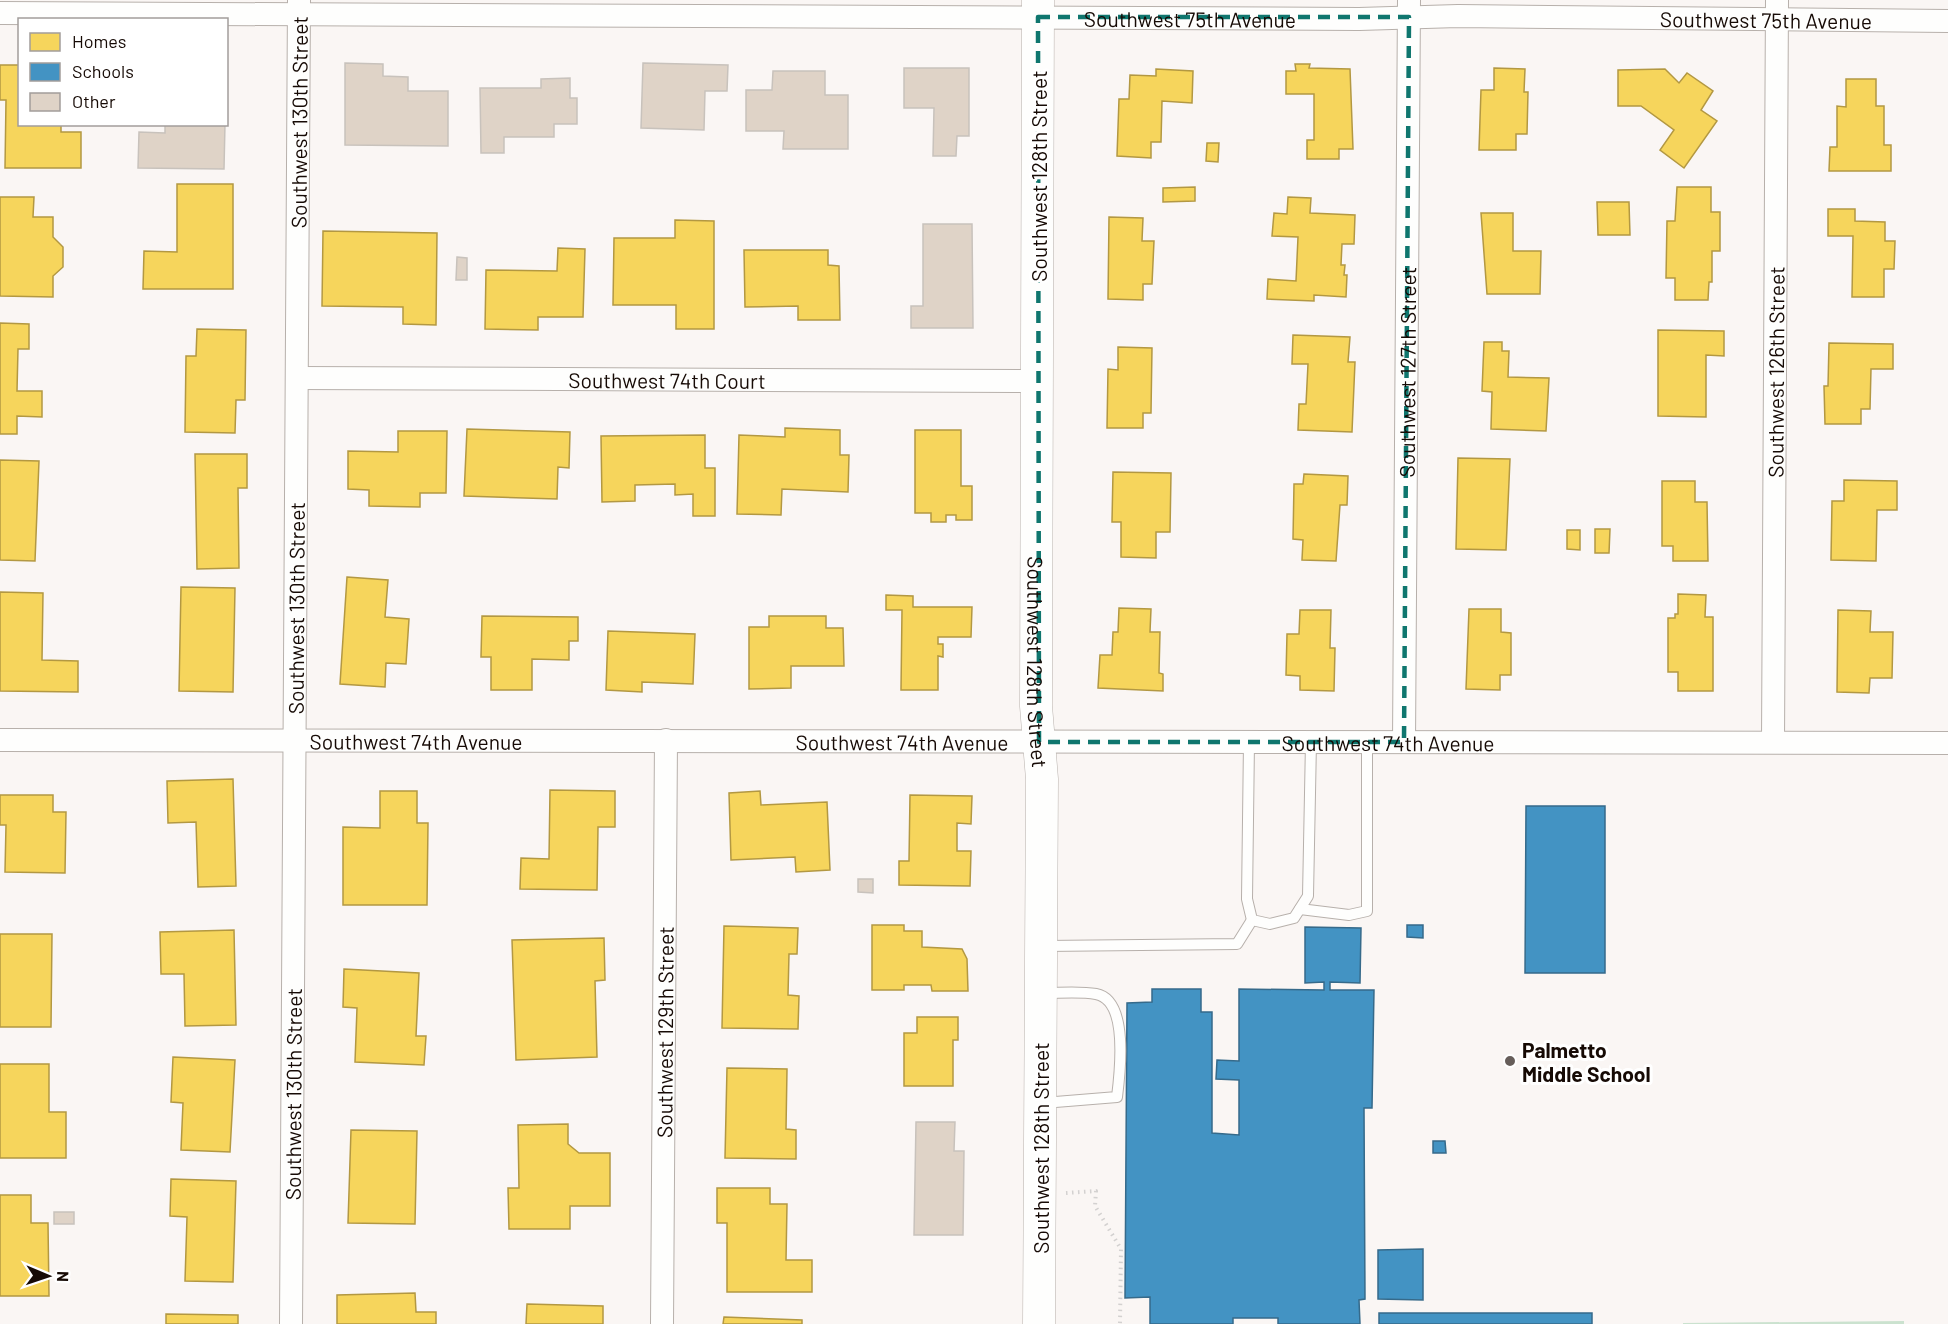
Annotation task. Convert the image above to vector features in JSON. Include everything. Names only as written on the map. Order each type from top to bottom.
[{"type":"street","name":"Southwest 75th Avenue","points":[[0,13],[299,7],[1777,10],[1948,21]]},
{"type":"street","name":"Southwest 130th Street","points":[[291,1324],[299,7]]},
{"type":"street","name":"Southwest 128th Street","points":[[1038,8],[1036,706],[1042,779],[1039,1324]]},
{"type":"street","name":"Southwest 127th Street","points":[[1404,742],[1409,9]]},
{"type":"street","name":"Southwest 126th Street","points":[[1773,742],[1777,10]]},
{"type":"street","name":"Southwest 74th Court","points":[[297,378],[1037,381]]},
{"type":"street","name":"Southwest 74th Avenue","points":[[0,740],[1948,743]]},
{"type":"street","name":"Southwest 129th Street","points":[[662,1324],[666,741]]},
{"type":"lane","points":[[1041,946],[1237,944],[1252,920],[1247,899],[1249,742]]},
{"type":"lane","points":[[1252,920],[1270,924],[1294,918],[1308,896],[1311,742]]},
{"type":"lane","points":[[1300,909],[1349,915],[1367,911],[1367,742]]},
{"type":"lane","points":[[1040,1103],[1117,1097],[1121,1071],[1120,1027],[1110,1003],[1098,994],[1041,993]]},
{"type":"path","points":[[1065,1193],[1096,1191],[1095,1206],[1121,1249],[1120,1324]]},
{"type":"highlighted area","points":[[1038,17],[1409,17],[1404,742],[1039,742]]},
{"type":"green space","points":[[1904,1321],[1904,1324],[1683,1324],[1683,1323]]},
{"type":"building: Homes","points":[[1295,64],[1310,64],[1309,68],[1350,69],[1353,149],[1339,149],[1339,159],[1307,159],[1307,140],[1314,140],[1314,94],[1286,94],[1286,71],[1296,71]]},
{"type":"building: Homes","points":[[0,65],[18,65],[18,126],[61,126],[61,132],[81,132],[81,168],[5,168],[6,100],[0,100]]},
{"type":"building: Homes","points":[[1494,68],[1525,69],[1524,92],[1528,92],[1527,134],[1516,134],[1516,150],[1479,150],[1481,90],[1494,90]]},
{"type":"building: Homes","points":[[1156,69],[1193,71],[1192,103],[1162,101],[1161,142],[1151,142],[1151,158],[1117,156],[1119,99],[1129,99],[1130,75],[1156,76]]},
{"type":"building: Homes","points":[[1665,69],[1679,83],[1687,73],[1713,91],[1701,110],[1717,121],[1684,168],[1660,150],[1674,130],[1641,106],[1618,106],[1618,70]]},
{"type":"building: Homes","points":[[1846,79],[1876,79],[1876,106],[1884,106],[1884,145],[1891,145],[1891,171],[1829,171],[1830,147],[1837,147],[1837,106],[1846,107]]},
{"type":"building: Homes","points":[[1207,143],[1219,143],[1218,162],[1206,161]]},
{"type":"building: Homes","points":[[177,184],[233,184],[233,289],[143,289],[144,251],[177,252]]},
{"type":"building: Homes","points":[[1195,187],[1195,201],[1163,202],[1163,188]]},
{"type":"building: Homes","points":[[1677,187],[1711,187],[1711,212],[1720,212],[1720,251],[1712,251],[1712,282],[1709,282],[1708,300],[1675,300],[1675,278],[1666,278],[1667,221],[1675,221]]},
{"type":"building: Homes","points":[[0,197],[34,197],[33,217],[53,217],[53,237],[63,247],[63,267],[53,276],[53,297],[0,296]]},
{"type":"building: Homes","points":[[1288,197],[1311,198],[1310,213],[1355,215],[1354,244],[1342,244],[1341,265],[1345,265],[1344,275],[1347,275],[1346,297],[1314,295],[1314,301],[1267,299],[1268,279],[1296,281],[1298,237],[1272,236],[1274,213],[1287,214]]},
{"type":"building: Homes","points":[[1597,202],[1629,202],[1630,235],[1598,235]]},
{"type":"building: Homes","points":[[1828,209],[1855,209],[1855,221],[1885,222],[1885,241],[1895,241],[1894,269],[1884,269],[1884,297],[1852,297],[1853,236],[1828,236]]},
{"type":"building: Homes","points":[[1481,213],[1513,213],[1513,251],[1541,251],[1540,294],[1487,294]]},
{"type":"building: Homes","points":[[1109,217],[1143,218],[1142,241],[1154,241],[1152,284],[1143,284],[1143,300],[1108,299]]},
{"type":"building: Homes","points":[[675,220],[714,221],[714,329],[676,329],[676,305],[613,305],[614,238],[675,238]]},
{"type":"building: Homes","points":[[323,231],[437,233],[436,325],[403,324],[403,307],[322,306]]},
{"type":"building: Homes","points":[[558,248],[585,249],[583,317],[538,317],[538,330],[485,329],[486,270],[557,271]]},
{"type":"building: Homes","points":[[744,250],[828,250],[828,265],[839,266],[840,320],[798,320],[798,306],[745,307]]},
{"type":"building: Homes","points":[[0,323],[29,324],[29,349],[18,349],[17,391],[42,391],[42,417],[17,416],[17,434],[0,434]]},
{"type":"building: Homes","points":[[197,329],[246,330],[245,400],[236,400],[235,433],[185,432],[186,356],[196,356]]},
{"type":"building: Homes","points":[[1658,330],[1724,331],[1724,356],[1706,355],[1706,417],[1658,416]]},
{"type":"building: Homes","points":[[1293,335],[1350,337],[1348,362],[1355,362],[1352,432],[1298,430],[1299,404],[1306,404],[1308,364],[1292,364]]},
{"type":"building: Homes","points":[[1484,342],[1502,342],[1502,351],[1509,351],[1508,377],[1549,378],[1546,431],[1491,429],[1492,392],[1482,391]]},
{"type":"building: Homes","points":[[1829,343],[1893,344],[1893,369],[1871,369],[1870,409],[1861,409],[1861,424],[1825,424],[1824,386],[1828,386]]},
{"type":"building: Homes","points":[[1118,347],[1152,348],[1151,413],[1143,413],[1143,428],[1107,428],[1108,369],[1118,370]]},
{"type":"building: Homes","points":[[785,428],[840,430],[840,455],[849,455],[848,492],[782,489],[781,515],[737,514],[739,435],[785,437]]},
{"type":"building: Homes","points":[[467,429],[570,432],[569,468],[558,467],[557,499],[464,496]]},
{"type":"building: Homes","points":[[915,430],[961,430],[961,486],[972,486],[972,520],[956,520],[956,515],[946,515],[946,522],[931,522],[931,513],[915,513]]},
{"type":"building: Homes","points":[[398,431],[447,431],[446,493],[420,493],[420,507],[369,506],[369,490],[348,489],[348,451],[398,452]]},
{"type":"building: Homes","points":[[705,435],[705,468],[715,468],[715,516],[693,516],[693,494],[675,495],[675,484],[635,485],[635,501],[602,502],[601,436]]},
{"type":"building: Homes","points":[[195,454],[247,454],[247,488],[238,488],[239,568],[197,569]]},
{"type":"building: Homes","points":[[1458,458],[1510,459],[1506,550],[1456,549]]},
{"type":"building: Homes","points":[[0,460],[39,461],[35,561],[0,560]]},
{"type":"building: Homes","points":[[1113,472],[1171,473],[1170,532],[1156,532],[1156,558],[1121,557],[1121,522],[1112,522]]},
{"type":"building: Homes","points":[[1304,474],[1348,476],[1347,505],[1340,505],[1336,561],[1302,560],[1303,540],[1293,539],[1294,484],[1303,484]]},
{"type":"building: Homes","points":[[1844,480],[1897,481],[1897,510],[1877,510],[1876,561],[1831,560],[1832,501],[1844,501]]},
{"type":"building: Homes","points":[[1662,481],[1695,481],[1695,502],[1707,502],[1708,561],[1673,561],[1673,546],[1662,546]]},
{"type":"building: Homes","points":[[1595,529],[1610,529],[1609,553],[1595,553]]},
{"type":"building: Homes","points":[[1567,530],[1580,530],[1580,550],[1567,549]]},
{"type":"building: Homes","points":[[347,577],[388,580],[385,617],[409,619],[406,664],[386,663],[385,687],[340,684]]},
{"type":"building: Homes","points":[[181,587],[235,588],[233,692],[179,691]]},
{"type":"building: Homes","points":[[0,592],[43,593],[42,660],[78,661],[78,692],[0,691]]},
{"type":"building: Homes","points":[[1678,594],[1706,595],[1705,617],[1713,617],[1713,691],[1678,691],[1678,672],[1668,672],[1668,618],[1675,618],[1675,614],[1678,614]]},
{"type":"building: Homes","points":[[886,595],[913,596],[913,607],[972,607],[971,637],[938,637],[938,644],[943,644],[943,657],[938,656],[938,690],[901,690],[902,610],[886,610]]},
{"type":"building: Homes","points":[[1119,608],[1151,609],[1150,632],[1160,632],[1159,673],[1163,674],[1163,691],[1098,688],[1100,655],[1112,655],[1113,632],[1118,632]]},
{"type":"building: Homes","points":[[1469,609],[1501,609],[1501,632],[1511,633],[1511,675],[1500,675],[1500,690],[1466,689]]},
{"type":"building: Homes","points":[[1300,610],[1331,610],[1330,648],[1335,648],[1334,691],[1300,690],[1300,676],[1286,675],[1287,634],[1299,634]]},
{"type":"building: Homes","points":[[1838,610],[1871,611],[1870,632],[1893,632],[1892,678],[1870,678],[1869,693],[1837,692]]},
{"type":"building: Homes","points":[[482,616],[578,617],[578,641],[569,641],[569,660],[532,659],[532,690],[491,690],[491,657],[481,657]]},
{"type":"building: Homes","points":[[769,616],[826,616],[826,628],[843,628],[844,666],[791,666],[791,688],[749,689],[749,627],[769,627]]},
{"type":"building: Homes","points":[[608,631],[695,634],[693,684],[642,682],[642,692],[606,690]]},
{"type":"building: Homes","points":[[233,779],[236,886],[198,887],[196,822],[168,823],[167,781]]},
{"type":"building: Homes","points":[[550,790],[615,791],[615,827],[598,827],[597,890],[520,889],[521,858],[549,859]]},
{"type":"building: Homes","points":[[380,791],[417,791],[417,823],[428,823],[427,905],[343,905],[343,827],[380,828]]},
{"type":"building: Homes","points":[[760,791],[761,805],[827,802],[830,870],[796,872],[795,857],[731,860],[729,793]]},
{"type":"building: Homes","points":[[0,795],[53,795],[53,812],[66,812],[65,873],[5,872],[6,825],[0,825]]},
{"type":"building: Homes","points":[[910,795],[972,796],[971,824],[957,823],[957,851],[971,851],[970,886],[899,885],[899,861],[909,861]]},
{"type":"building: Homes","points":[[872,925],[904,925],[904,931],[922,931],[922,947],[962,949],[967,959],[968,991],[932,991],[931,985],[904,985],[904,990],[872,990]]},
{"type":"building: Homes","points":[[724,926],[798,928],[797,954],[789,954],[788,995],[799,996],[798,1029],[722,1028]]},
{"type":"building: Homes","points":[[234,930],[236,1025],[185,1026],[184,974],[161,974],[160,932]]},
{"type":"building: Homes","points":[[0,934],[52,934],[51,1027],[0,1027]]},
{"type":"building: Homes","points":[[604,938],[605,980],[595,981],[597,1057],[516,1060],[512,940]]},
{"type":"building: Homes","points":[[344,969],[419,973],[416,1036],[426,1036],[424,1065],[355,1062],[357,1008],[343,1007]]},
{"type":"building: Homes","points":[[917,1017],[958,1017],[958,1040],[953,1040],[953,1086],[904,1086],[904,1033],[917,1033]]},
{"type":"building: Homes","points":[[173,1057],[235,1060],[230,1152],[181,1150],[183,1103],[171,1102]]},
{"type":"building: Homes","points":[[0,1064],[49,1064],[49,1112],[66,1112],[66,1158],[0,1158]]},
{"type":"building: Homes","points":[[727,1068],[787,1069],[786,1129],[796,1130],[796,1159],[725,1158]]},
{"type":"building: Homes","points":[[568,1124],[568,1144],[579,1153],[610,1153],[610,1206],[570,1206],[570,1229],[509,1229],[508,1188],[519,1188],[518,1125]]},
{"type":"building: Homes","points":[[351,1130],[417,1131],[415,1224],[348,1223]]},
{"type":"building: Homes","points":[[171,1179],[236,1181],[233,1282],[185,1281],[187,1217],[170,1216]]},
{"type":"building: Homes","points":[[717,1188],[770,1188],[770,1204],[787,1204],[786,1260],[812,1260],[812,1292],[727,1292],[727,1223],[717,1223]]},
{"type":"building: Homes","points":[[0,1195],[31,1195],[31,1223],[48,1223],[49,1296],[0,1296]]},
{"type":"building: Homes","points":[[415,1293],[416,1312],[436,1312],[436,1324],[337,1324],[337,1295]]},
{"type":"building: Homes","points":[[527,1304],[603,1306],[603,1324],[526,1324]]},
{"type":"building: Homes","points":[[166,1314],[238,1315],[238,1324],[166,1324]]},
{"type":"building: Homes","points":[[724,1317],[802,1320],[802,1324],[723,1324]]},
{"type":"building: Schools","points":[[1526,806],[1605,806],[1605,973],[1525,973]]},
{"type":"building: Schools","points":[[1407,925],[1423,925],[1423,938],[1407,937]]},
{"type":"building: Schools","points":[[1305,927],[1361,928],[1360,983],[1330,982],[1330,990],[1374,990],[1372,1108],[1364,1108],[1365,1299],[1359,1300],[1360,1324],[1278,1324],[1278,1318],[1233,1318],[1233,1324],[1150,1324],[1150,1297],[1125,1298],[1127,1003],[1152,1002],[1152,989],[1201,989],[1201,1012],[1212,1012],[1212,1133],[1239,1135],[1239,1080],[1216,1079],[1217,1060],[1239,1061],[1239,989],[1324,990],[1324,982],[1305,983]]},
{"type":"building: Schools","points":[[1433,1141],[1445,1141],[1446,1153],[1433,1153]]},
{"type":"building: Schools","points":[[1423,1249],[1423,1300],[1378,1299],[1378,1250]]},
{"type":"building: Schools","points":[[1379,1313],[1592,1313],[1592,1324],[1379,1324]]},
{"type":"building: Other","points":[[345,63],[383,64],[383,76],[408,77],[408,91],[448,91],[448,146],[345,145]]},
{"type":"building: Other","points":[[643,63],[728,65],[727,91],[705,91],[704,130],[641,128]]},
{"type":"building: Other","points":[[904,68],[969,68],[969,136],[957,136],[956,156],[933,156],[934,108],[904,108]]},
{"type":"building: Other","points":[[773,71],[825,71],[825,95],[848,95],[848,149],[783,149],[784,131],[746,131],[746,90],[772,90]]},
{"type":"building: Other","points":[[570,78],[570,98],[577,98],[577,124],[554,124],[554,137],[504,137],[504,153],[481,153],[480,88],[541,88],[541,79]]},
{"type":"building: Other","points":[[165,126],[225,126],[224,169],[138,168],[139,132],[165,133]]},
{"type":"building: Other","points":[[923,224],[972,224],[973,328],[911,328],[911,306],[923,306]]},
{"type":"building: Other","points":[[457,257],[467,258],[467,280],[456,280]]},
{"type":"building: Other","points":[[858,879],[873,879],[873,893],[858,892]]},
{"type":"building: Other","points":[[916,1122],[955,1122],[954,1151],[964,1151],[963,1235],[914,1235]]},
{"type":"building: Other","points":[[54,1212],[74,1212],[74,1224],[54,1224]]},
{"type":"place","name":"Palmetto Middle School","points":[[1510,1061]]}]
